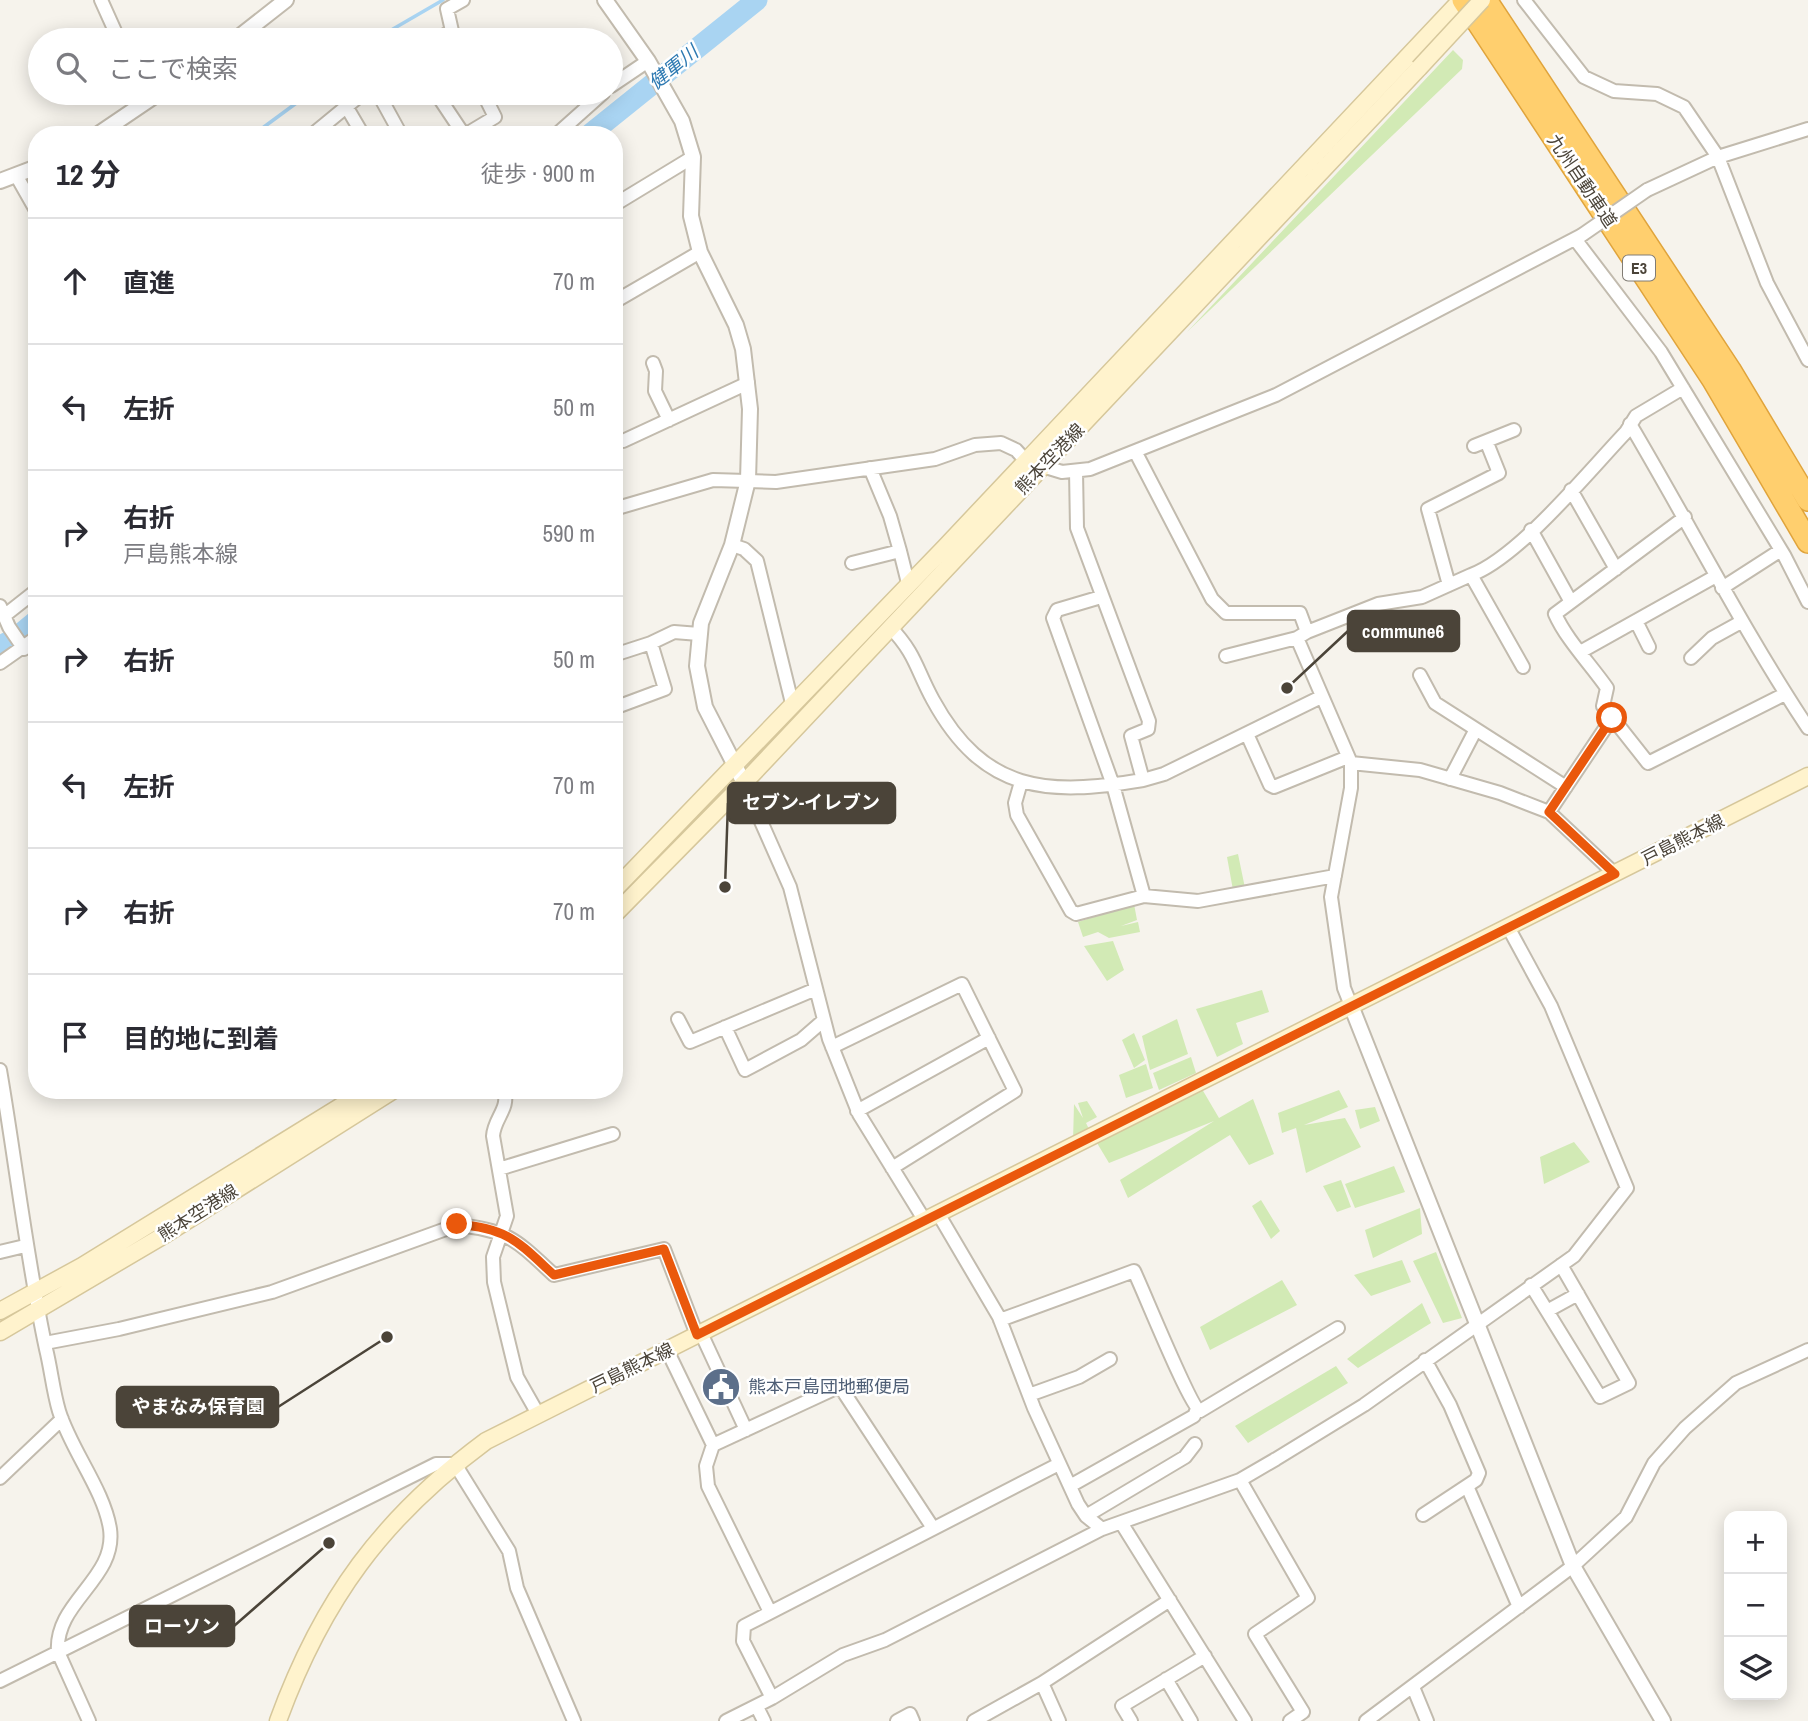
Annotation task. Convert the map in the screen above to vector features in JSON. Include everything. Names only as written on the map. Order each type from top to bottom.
[{"type":"highway","name":"九州自動車道","points":[[1462,0],[1713,380],[1808,542]]},
{"type":"highway","name":"九州自動車道","points":[[1484,0],[1730,370],[1808,500]]},
{"type":"main road","name":"熊本空港線","points":[[1415,61],[1462,0]]},
{"type":"main road","name":"熊本空港線","points":[[623,906],[744,783],[890,626],[1033,464],[1415,61],[1484,0]]},
{"type":"main road","name":"熊本空港線","points":[[623,881],[908,583],[1033,464]]},
{"type":"main road","name":"戸島熊本線","points":[[278,1721],[320,1622],[344,1583],[392,1523],[455,1464],[486,1441],[1352,1008],[1808,776]]},
{"type":"main road","name":"熊本空港線","points":[[0,1311],[35,1294],[352,1099]]},
{"type":"main road","name":"熊本空港線","points":[[0,1332],[380,1099]]},
{"type":"street","points":[[101,0],[114,28]]},
{"type":"street","points":[[250,28],[286,0]]},
{"type":"street","points":[[453,28],[447,9],[463,0]]},
{"type":"street","points":[[605,0],[648,61],[682,121],[693,158],[691,216],[700,252],[736,325],[748,383],[751,441],[748,480],[732,545],[699,634],[700,689],[790,887],[832,1047],[857,1111],[892,1168],[932,1218],[1000,1320],[1059,1464],[1086,1516],[1102,1529]]},
{"type":"street","points":[[1524,0],[1584,77],[1614,91],[1657,94],[1684,107],[1718,157],[1767,283],[1808,360]]},
{"type":"street","points":[[623,78],[648,61]]},
{"type":"street","points":[[110,126],[141,105]]},
{"type":"street","points":[[385,105],[396,126]]},
{"type":"street","points":[[444,105],[458,126]]},
{"type":"street","points":[[480,126],[495,117],[489,105]]},
{"type":"street","points":[[565,126],[589,105]]},
{"type":"street","points":[[323,126],[346,106],[358,126]]},
{"type":"street","points":[[623,506],[713,480],[776,482],[952,455],[975,444],[1002,443],[1033,464],[1062,472],[1076,471],[1136,453],[1276,395],[1487,282],[1578,237],[1647,190],[1718,157],[1808,129]]},
{"type":"street","points":[[623,200],[693,158]]},
{"type":"street","points":[[0,181],[28,170]]},
{"type":"street","points":[[16,175],[28,196]]},
{"type":"street","points":[[1578,237],[1684,388],[1781,550],[1808,602]]},
{"type":"street","points":[[623,297],[700,252]]},
{"type":"street","points":[[653,363],[656,371],[655,391],[669,420]]},
{"type":"street","points":[[623,442],[748,383]]},
{"type":"street","points":[[1226,656],[1302,635],[1378,604],[1422,597],[1490,568],[1571,490],[1636,416],[1684,388]]},
{"type":"street","points":[[1630,424],[1685,517],[1741,622],[1808,728]]},
{"type":"street","points":[[1450,585],[1428,509],[1499,473],[1481,444],[1514,430]]},
{"type":"street","points":[[1136,453],[1212,599],[1226,612],[1300,612],[1302,635],[1321,697],[1350,760],[1351,788],[1331,897],[1345,988],[1573,1566],[1663,1721]]},
{"type":"street","points":[[870,468],[890,516],[908,583]]},
{"type":"street","points":[[1076,471],[1076,523],[1101,597],[1149,721],[1148,729],[1131,736],[1143,780]]},
{"type":"street","points":[[1571,490],[1616,569]]},
{"type":"street","points":[[1685,517],[1555,614],[1564,633],[1582,651],[1607,688],[1603,706],[1648,763],[1785,694]]},
{"type":"street","points":[[1531,530],[1572,602]]},
{"type":"street","points":[[732,545],[744,549],[757,561],[792,703]]},
{"type":"street","points":[[1582,651],[1636,621],[1781,550]]},
{"type":"street","points":[[852,563],[900,551]]},
{"type":"street","points":[[1471,575],[1523,667]]},
{"type":"street","points":[[1101,597],[1057,610],[1053,618],[1113,785],[1144,895]]},
{"type":"street","points":[[24,649],[3,621],[28,598]]},
{"type":"street","points":[[1636,621],[1649,647]]},
{"type":"street","points":[[1691,658],[1712,638],[1741,622]]},
{"type":"street","points":[[890,626],[912,651],[932,699],[961,741],[992,769],[1021,782],[1070,788],[1143,780],[1164,774],[1321,697]]},
{"type":"street","points":[[623,653],[674,632],[699,634]]},
{"type":"street","points":[[623,705],[665,689],[651,643]]},
{"type":"street","points":[[0,663],[28,645]]},
{"type":"street","points":[[1420,675],[1435,703],[1566,787]]},
{"type":"street","points":[[1549,812],[1612,718]]},
{"type":"street","points":[[1450,779],[1475,731]]},
{"type":"street","points":[[1247,734],[1270,785],[1274,787],[1350,760],[1420,770],[1549,812],[1615,874]]},
{"type":"street","points":[[1021,782],[1015,803],[1017,815],[1071,911],[1082,914],[1144,895],[1184,902],[1198,901],[1335,876]]},
{"type":"street","points":[[726,1721],[757,1707],[843,1655],[885,1640],[1102,1529],[1240,1480],[1364,1405],[1476,1322],[1574,1256],[1627,1188],[1551,1006],[1508,927]]},
{"type":"street","points":[[832,1047],[961,984],[989,1038],[1015,1091],[892,1168]]},
{"type":"street","points":[[678,1018],[690,1042],[816,989]]},
{"type":"street","points":[[725,1027],[745,1070],[800,1040],[824,1020]]},
{"type":"street","points":[[857,1111],[989,1038]]},
{"type":"street","points":[[0,1070],[25,1246],[62,1419],[110,1528],[110,1549],[101,1570],[62,1621],[58,1652],[89,1721]]},
{"type":"street","points":[[506,1099],[507,1105],[494,1128],[493,1136],[507,1216],[494,1257],[494,1282],[517,1377],[538,1414]]},
{"type":"street","points":[[499,1169],[613,1134]]},
{"type":"street","points":[[45,1343],[119,1329],[272,1292],[457,1224],[512,1236],[554,1275],[664,1249],[699,1334],[746,1430]]},
{"type":"street","points":[[0,1252],[25,1246]]},
{"type":"street","points":[[1531,1285],[1600,1397],[1629,1383],[1561,1265]]},
{"type":"street","points":[[1000,1320],[1134,1271],[1161,1327],[1185,1389],[1197,1409]]},
{"type":"street","points":[[1547,1311],[1578,1294]]},
{"type":"street","points":[[1197,1409],[1200,1410],[1338,1328]]},
{"type":"street","points":[[667,1350],[713,1445],[706,1466],[708,1486],[769,1610]]},
{"type":"street","points":[[1366,1721],[1573,1566],[1626,1517],[1654,1463],[1685,1428],[1736,1383],[1807,1353]]},
{"type":"street","points":[[1029,1395],[1079,1377],[1110,1359]]},
{"type":"street","points":[[1423,1515],[1467,1486],[1479,1473],[1450,1405],[1425,1360]]},
{"type":"street","points":[[713,1445],[836,1388],[843,1391],[933,1528]]},
{"type":"street","points":[[1070,1486],[1194,1416],[1197,1409]]},
{"type":"street","points":[[0,1478],[62,1419]]},
{"type":"street","points":[[1086,1516],[1185,1457],[1195,1444]]},
{"type":"street","points":[[0,1681],[436,1464],[455,1464],[509,1551],[517,1588],[574,1721]]},
{"type":"street","points":[[772,1698],[743,1641],[744,1626],[769,1610],[1059,1464]]},
{"type":"street","points":[[1240,1480],[1308,1598],[1255,1634],[1303,1712],[1290,1721]]},
{"type":"street","points":[[1467,1486],[1519,1607]]},
{"type":"street","points":[[1122,1524],[1245,1721]]},
{"type":"street","points":[[974,1721],[1042,1683],[1170,1600]]},
{"type":"street","points":[[1131,1721],[1122,1706],[1205,1656]]},
{"type":"street","points":[[1166,1679],[1191,1721]]},
{"type":"street","points":[[1042,1683],[1059,1721]]},
{"type":"street","points":[[1413,1687],[1427,1721]]},
{"type":"street","points":[[757,1707],[764,1721]]},
{"type":"street","points":[[897,1721],[910,1714],[913,1721]]},
{"type":"green space","points":[[1453,50],[1463,60],[1462,69],[1187,332]]},
{"type":"green space","points":[[979,524],[765,751],[760,747],[941,556]]},
{"type":"green space","points":[[1238,854],[1245,888],[1233,890],[1227,857]]},
{"type":"green space","points":[[1134,904],[1137,920],[1121,926],[1138,922],[1140,932],[1109,938],[1098,932],[1083,937],[1078,922]]},
{"type":"green space","points":[[1113,941],[1124,970],[1107,981],[1084,946]]},
{"type":"green space","points":[[1262,990],[1269,1012],[1236,1023],[1243,1044],[1217,1057],[1196,1009]]},
{"type":"green space","points":[[1177,1019],[1188,1054],[1150,1070],[1142,1036]]},
{"type":"green space","points":[[1134,1033],[1145,1060],[1134,1068],[1122,1040]]},
{"type":"green space","points":[[1191,1057],[1196,1073],[1159,1090],[1153,1073]]},
{"type":"green space","points":[[1146,1064],[1153,1088],[1126,1098],[1119,1075]]},
{"type":"green space","points":[[1199,1084],[1219,1118],[1253,1099],[1274,1154],[1249,1165],[1230,1135],[1128,1198],[1120,1180],[1214,1121],[1109,1163],[1097,1143]]},
{"type":"green space","points":[[1339,1090],[1348,1107],[1304,1125],[1345,1118],[1361,1147],[1306,1173],[1296,1128],[1282,1133],[1278,1113]]},
{"type":"green space","points":[[1087,1101],[1097,1117],[1086,1123],[1091,1133],[1073,1141],[1074,1104],[1083,1118],[1078,1103]]},
{"type":"green space","points":[[1375,1107],[1380,1121],[1360,1129],[1355,1110]]},
{"type":"green space","points":[[1574,1142],[1590,1162],[1544,1184],[1540,1157]]},
{"type":"green space","points":[[1394,1166],[1405,1192],[1355,1208],[1345,1184]]},
{"type":"green space","points":[[1341,1180],[1351,1207],[1337,1212],[1323,1186]]},
{"type":"green space","points":[[1261,1200],[1280,1231],[1271,1239],[1252,1206]]},
{"type":"green space","points":[[1420,1208],[1422,1234],[1373,1258],[1365,1230]]},
{"type":"green space","points":[[1436,1252],[1462,1318],[1443,1323],[1413,1261]]},
{"type":"green space","points":[[1402,1260],[1411,1282],[1371,1296],[1354,1275]]},
{"type":"green space","points":[[1282,1280],[1297,1305],[1210,1350],[1200,1327]]},
{"type":"green space","points":[[1422,1303],[1431,1323],[1358,1368],[1347,1359]]},
{"type":"green space","points":[[1336,1366],[1348,1383],[1248,1443],[1235,1426]]},
{"type":"waterway","points":[[395,28],[443,0]]},
{"type":"waterway","name":"健軍川","points":[[600,126],[757,0]]},
{"type":"waterway","points":[[265,126],[294,105]]},
{"type":"waterway","name":"健軍川","points":[[0,646],[28,627]]},
{"type":"place","name":"commune6","points":[[1287,688]]},
{"type":"place","name":"セブン-イレブン","points":[[725,887]]},
{"type":"place","name":"やまなみ保育園","points":[[387,1337]]},
{"type":"place","name":"熊本戸島団地郵便局","points":[[721,1387]]},
{"type":"place","name":"ローソン","points":[[329,1543]]},
{"type":"route","points":[[457,1224],[483,1227],[512,1236],[554,1275],[664,1249],[697,1335],[1615,874],[1549,812],[1612,718]]}]
